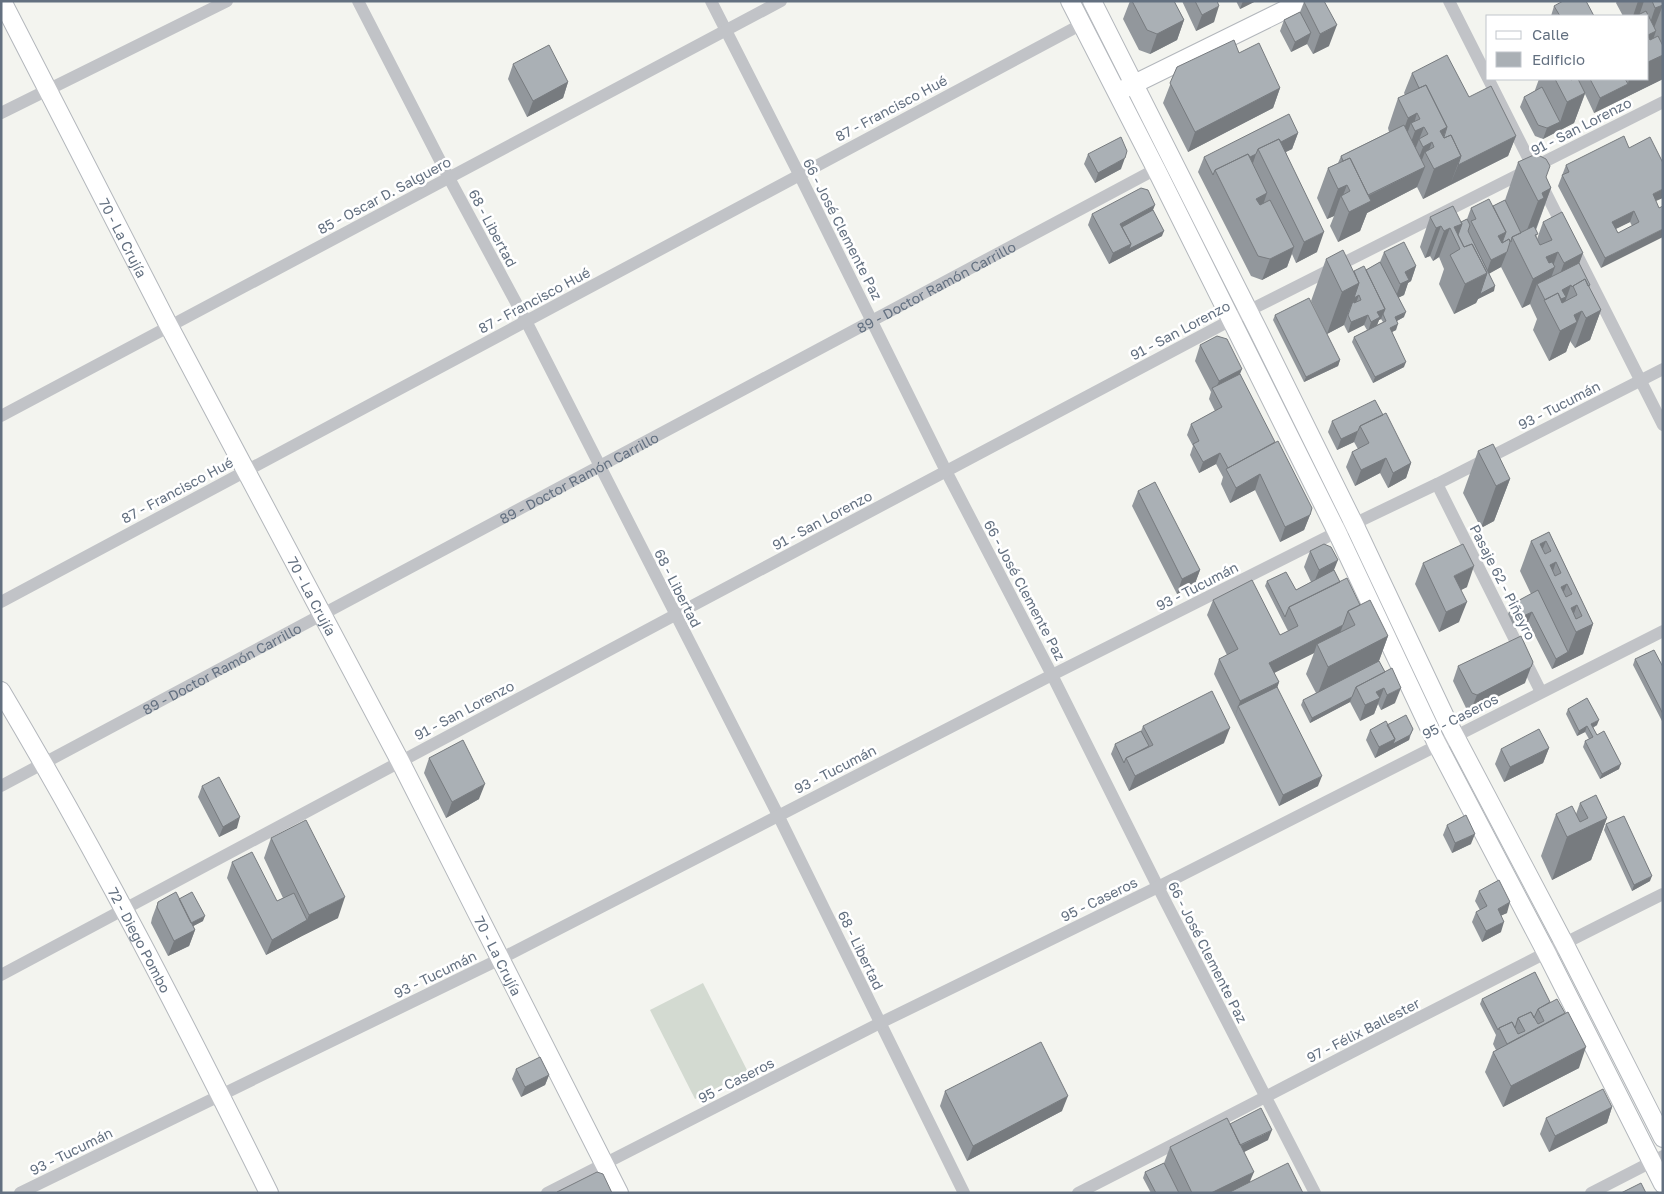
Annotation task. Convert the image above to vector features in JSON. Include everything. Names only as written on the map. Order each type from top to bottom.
[{"type":"main road","name":"70 - La Crujía","points":[[2,1],[169,326],[400,761],[619,1193]]},
{"type":"main road","points":[[1070,1],[1232,320],[1437,744],[1657,1159],[1663,1184]]},
{"type":"main road","points":[[1092,1],[1354,524],[1454,735],[1564,943],[1663,1138]]},
{"type":"main road","points":[[1117,93],[1303,1]]},
{"type":"main road","name":"72 - Diego Pombo","points":[[1,691],[125,909],[270,1193]]},
{"type":"street","points":[[1,113],[227,1]]},
{"type":"street","name":"68 - Libertad","points":[[358,1],[526,322],[778,815],[964,1193]]},
{"type":"street","name":"66 - José Clemente Paz","points":[[710,1],[799,174],[946,471],[1052,674],[1158,887],[1315,1193]]},
{"type":"street","name":"85 - Oscar D. Salguero","points":[[1,416],[781,1]]},
{"type":"street","points":[[1449,1],[1486,75]]},
{"type":"street","name":"87 - Francisco Hué","points":[[1,602],[1082,24]]},
{"type":"street","points":[[1489,80],[1663,425]]},
{"type":"street","name":"91 - San Lorenzo","points":[[1,975],[1248,311],[1663,102]]},
{"type":"street","name":"89 - Doctor Ramón Carrillo","points":[[1,786],[873,322],[1156,169]]},
{"type":"street","name":"93 - Tucumán","points":[[20,1193],[500,959],[1052,674],[1336,532],[1437,484],[1663,369]]},
{"type":"street","name":"Pasaje 62 - Piñeyro","points":[[1437,484],[1541,692]]},
{"type":"street","name":"95 - Caseros","points":[[547,1193],[880,1023],[1158,887],[1454,735],[1663,631]]},
{"type":"street","name":"97 - Félix Ballester","points":[[1078,1193],[1546,952],[1663,894]]},
{"type":"street","points":[[1591,1193],[1657,1159]]},
{"type":"shaded area","points":[[703,983],[748,1072],[695,1099],[650,1010]]},
{"type":"building","points":[[1132,1],[1174,1],[1184,20],[1157,34],[1147,30]]},
{"type":"building","points":[[1195,1],[1217,1],[1219,6],[1202,15]]},
{"type":"building","points":[[1305,1],[1324,1],[1337,25],[1320,34]]},
{"type":"building","points":[[1563,1],[1586,1],[1593,15],[1559,15],[1554,6]]},
{"type":"building","points":[[1652,1],[1663,1],[1663,5],[1655,8]]},
{"type":"building","points":[[1646,11],[1648,15],[1638,15]]},
{"type":"building","points":[[1300,12],[1311,33],[1295,42],[1284,20]]},
{"type":"building","points":[[1649,17],[1656,31],[1649,34]]},
{"type":"building","points":[[1658,36],[1663,46],[1663,55],[1649,62],[1649,38],[1650,40]]},
{"type":"building","points":[[1234,40],[1239,53],[1259,43],[1280,88],[1195,132],[1170,83],[1177,67]]},
{"type":"building","points":[[549,45],[568,82],[533,101],[513,64]]},
{"type":"building","points":[[1447,55],[1469,97],[1491,86],[1516,136],[1458,165],[1461,156],[1451,135],[1444,138],[1447,127],[1426,85],[1419,88],[1412,73]]},
{"type":"building","points":[[1556,80],[1578,80],[1585,93],[1567,102]]},
{"type":"building","points":[[1591,80],[1626,80],[1628,84],[1600,98]]},
{"type":"building","points":[[1426,85],[1447,127],[1440,131],[1444,138],[1451,135],[1461,156],[1434,169],[1425,152],[1434,147],[1432,142],[1423,147],[1419,139],[1428,134],[1424,127],[1415,131],[1411,123],[1420,119],[1417,113],[1408,118],[1398,98]]},
{"type":"building","points":[[1542,87],[1560,122],[1547,128],[1538,125],[1524,97]]},
{"type":"building","points":[[1289,114],[1298,133],[1281,142],[1279,139],[1258,149],[1256,154],[1250,157],[1248,154],[1215,170],[1213,175],[1204,157]]},
{"type":"building","points":[[1404,125],[1425,167],[1368,195],[1350,158],[1343,161],[1341,156]]},
{"type":"building","points":[[1624,136],[1629,148],[1650,137],[1663,163],[1663,189],[1653,194],[1659,208],[1663,206],[1663,229],[1605,258],[1562,175],[1569,172],[1566,165]],"holes":[[[1634,211],[1639,222],[1618,233],[1612,222]]]},
{"type":"building","points":[[1121,137],[1127,151],[1125,158],[1098,173],[1088,154]]},
{"type":"building","points":[[1279,139],[1324,232],[1304,242],[1258,149]]},
{"type":"building","points":[[1248,154],[1267,193],[1256,199],[1260,205],[1270,200],[1294,247],[1270,259],[1258,256],[1215,170]]},
{"type":"building","points":[[1536,154],[1546,159],[1550,166],[1546,177],[1551,188],[1542,193],[1544,198],[1538,201],[1518,162]]},
{"type":"building","points":[[1350,158],[1371,201],[1349,212],[1341,196],[1350,191],[1347,185],[1338,189],[1328,168]]},
{"type":"building","points":[[1141,188],[1148,190],[1155,205],[1120,224],[1131,244],[1113,253],[1092,214]]},
{"type":"building","points":[[1489,199],[1506,232],[1498,236],[1502,243],[1509,239],[1510,242],[1507,252],[1491,260],[1471,221],[1476,219],[1471,208]]},
{"type":"building","points":[[1505,200],[1521,233],[1512,237],[1511,242],[1509,239],[1502,243],[1506,232],[1493,206]]},
{"type":"building","points":[[1453,206],[1462,224],[1454,227],[1464,247],[1472,244],[1487,273],[1465,284],[1450,255],[1460,249],[1450,228],[1444,231],[1441,226],[1436,228],[1430,217]]},
{"type":"building","points":[[1153,210],[1164,231],[1129,249],[1131,244],[1122,227]]},
{"type":"building","points":[[1562,212],[1583,253],[1564,263],[1558,252],[1546,257],[1549,263],[1552,262],[1555,267],[1533,279],[1512,237],[1534,226],[1538,234],[1535,235],[1540,245],[1552,240],[1543,222]]},
{"type":"building","points":[[1467,219],[1470,225],[1468,231],[1495,286],[1480,294],[1487,273],[1472,244],[1464,247],[1458,235],[1461,222]]},
{"type":"building","points":[[1404,242],[1416,266],[1405,272],[1409,280],[1400,284],[1384,252]]},
{"type":"building","points":[[1343,250],[1359,283],[1342,292],[1326,259]]},
{"type":"building","points":[[1380,262],[1406,312],[1395,317],[1398,324],[1390,328],[1406,362],[1375,377],[1354,337],[1386,321],[1383,314],[1385,309],[1366,270]]},
{"type":"building","points":[[1579,263],[1590,285],[1588,286],[1585,279],[1572,287],[1571,285],[1562,290],[1566,297],[1561,299],[1558,293],[1545,300],[1537,284]]},
{"type":"building","points":[[1364,266],[1385,309],[1377,312],[1380,317],[1371,322],[1368,315],[1351,322],[1348,315],[1353,301],[1354,303],[1361,300],[1359,295],[1354,298],[1359,283],[1354,271]]},
{"type":"building","points":[[1585,279],[1601,310],[1586,318],[1582,311],[1574,315],[1577,322],[1560,331],[1544,300],[1558,293],[1562,303],[1577,295],[1573,286]]},
{"type":"building","points":[[1309,298],[1340,360],[1306,377],[1275,315]]},
{"type":"building","points":[[1217,336],[1227,339],[1242,369],[1219,381],[1200,345]]},
{"type":"building","points":[[1240,374],[1275,442],[1228,468],[1220,453],[1203,462],[1193,444],[1199,441],[1191,424],[1222,407],[1212,388]]},
{"type":"building","points":[[1375,400],[1383,415],[1360,426],[1358,431],[1341,439],[1332,421]]},
{"type":"building","points":[[1386,413],[1411,463],[1393,473],[1386,458],[1361,470],[1352,452],[1369,443],[1360,426]]},
{"type":"building","points":[[1278,441],[1312,508],[1310,515],[1285,527],[1260,474],[1236,488],[1226,469]]},
{"type":"building","points":[[1493,444],[1510,479],[1496,486],[1478,451]]},
{"type":"building","points":[[1155,482],[1200,570],[1182,579],[1138,491]]},
{"type":"building","points":[[1549,532],[1593,624],[1576,632],[1531,541]],"holes":[[[1546,541],[1551,551],[1545,554],[1540,544]],[[1556,562],[1561,573],[1555,576],[1550,565]],[[1567,584],[1572,594],[1566,597],[1561,587]],[[1577,605],[1582,616],[1576,619],[1571,608]]]},
{"type":"building","points":[[1324,544],[1331,547],[1338,560],[1319,570],[1310,551]]},
{"type":"building","points":[[1463,544],[1474,566],[1454,576],[1467,602],[1446,612],[1423,563]]},
{"type":"building","points":[[1334,570],[1340,582],[1289,607],[1285,617],[1267,581],[1286,572],[1296,590]]},
{"type":"building","points":[[1347,578],[1360,605],[1348,611],[1343,625],[1269,663],[1279,682],[1240,701],[1219,659],[1238,649],[1213,600],[1252,580],[1280,635],[1298,626],[1289,607]]},
{"type":"building","points":[[1538,590],[1568,652],[1556,659],[1532,612],[1519,618],[1512,604]]},
{"type":"building","points":[[1370,600],[1388,636],[1328,667],[1317,644],[1355,625],[1348,611]]},
{"type":"building","points":[[1521,636],[1533,662],[1531,667],[1477,695],[1472,693],[1458,666]]},
{"type":"building","points":[[1654,650],[1663,667],[1663,714],[1635,659]]},
{"type":"building","points":[[1379,661],[1385,672],[1356,687],[1352,697],[1312,718],[1303,700]]},
{"type":"building","points":[[1392,668],[1401,688],[1387,695],[1384,688],[1376,692],[1380,698],[1365,705],[1356,687]]},
{"type":"building","points":[[1277,687],[1322,776],[1283,795],[1238,706]]},
{"type":"building","points":[[1212,691],[1230,728],[1135,776],[1126,758],[1153,745],[1143,726]]},
{"type":"building","points":[[1587,698],[1599,720],[1591,724],[1597,735],[1604,731],[1621,764],[1602,774],[1585,741],[1593,737],[1587,726],[1579,731],[1568,709]]},
{"type":"building","points":[[1406,715],[1413,729],[1410,735],[1393,744],[1395,739],[1387,725]]},
{"type":"building","points":[[1386,721],[1395,739],[1379,747],[1370,730]]},
{"type":"building","points":[[1539,729],[1549,748],[1510,767],[1501,749]]},
{"type":"building","points":[[1141,731],[1149,746],[1126,758],[1124,763],[1115,744]]},
{"type":"building","points":[[463,740],[485,784],[452,802],[429,758]]},
{"type":"building","points":[[219,777],[240,817],[223,827],[202,786]]},
{"type":"building","points":[[1596,795],[1607,818],[1567,837],[1556,814],[1572,806],[1580,822],[1588,818],[1580,803]]},
{"type":"building","points":[[1466,815],[1475,834],[1455,843],[1447,825]]},
{"type":"building","points":[[1624,816],[1652,876],[1634,885],[1606,824]]},
{"type":"building","points":[[306,820],[345,897],[309,915],[271,838]]},
{"type":"building","points":[[252,852],[277,901],[294,893],[307,920],[272,940],[232,862]]},
{"type":"building","points":[[1499,880],[1510,902],[1498,909],[1504,922],[1486,931],[1476,912],[1487,906],[1479,891]]},
{"type":"building","points":[[176,892],[195,930],[174,941],[157,907],[158,902]]},
{"type":"building","points":[[192,892],[205,916],[191,923],[179,899]]},
{"type":"building","points":[[1535,972],[1550,1002],[1538,1009],[1534,1018],[1531,1012],[1518,1018],[1515,1028],[1512,1022],[1498,1030],[1482,999]]},
{"type":"building","points":[[1557,999],[1565,1013],[1507,1044],[1499,1028],[1512,1022],[1518,1034],[1525,1031],[1518,1018],[1531,1012],[1538,1024],[1544,1021],[1538,1009]]},
{"type":"building","points":[[1568,1012],[1586,1047],[1511,1086],[1493,1052]]},
{"type":"building","points":[[1041,1042],[1068,1096],[973,1146],[945,1091]]},
{"type":"building","points":[[540,1057],[549,1075],[525,1087],[516,1069]]},
{"type":"building","points":[[1603,1089],[1612,1107],[1555,1136],[1546,1118]]},
{"type":"building","points":[[1261,1108],[1272,1130],[1240,1145],[1230,1124]]},
{"type":"building","points":[[1227,1118],[1254,1172],[1211,1193],[1192,1193],[1170,1147]]},
{"type":"building","points":[[1164,1163],[1179,1193],[1156,1193],[1145,1172]]},
{"type":"building","points":[[1288,1163],[1303,1193],[1228,1193]]},
{"type":"building","points":[[597,1172],[603,1174],[612,1193],[557,1192]]},
{"type":"building","points":[[1641,1183],[1646,1193],[1621,1193]]}]
